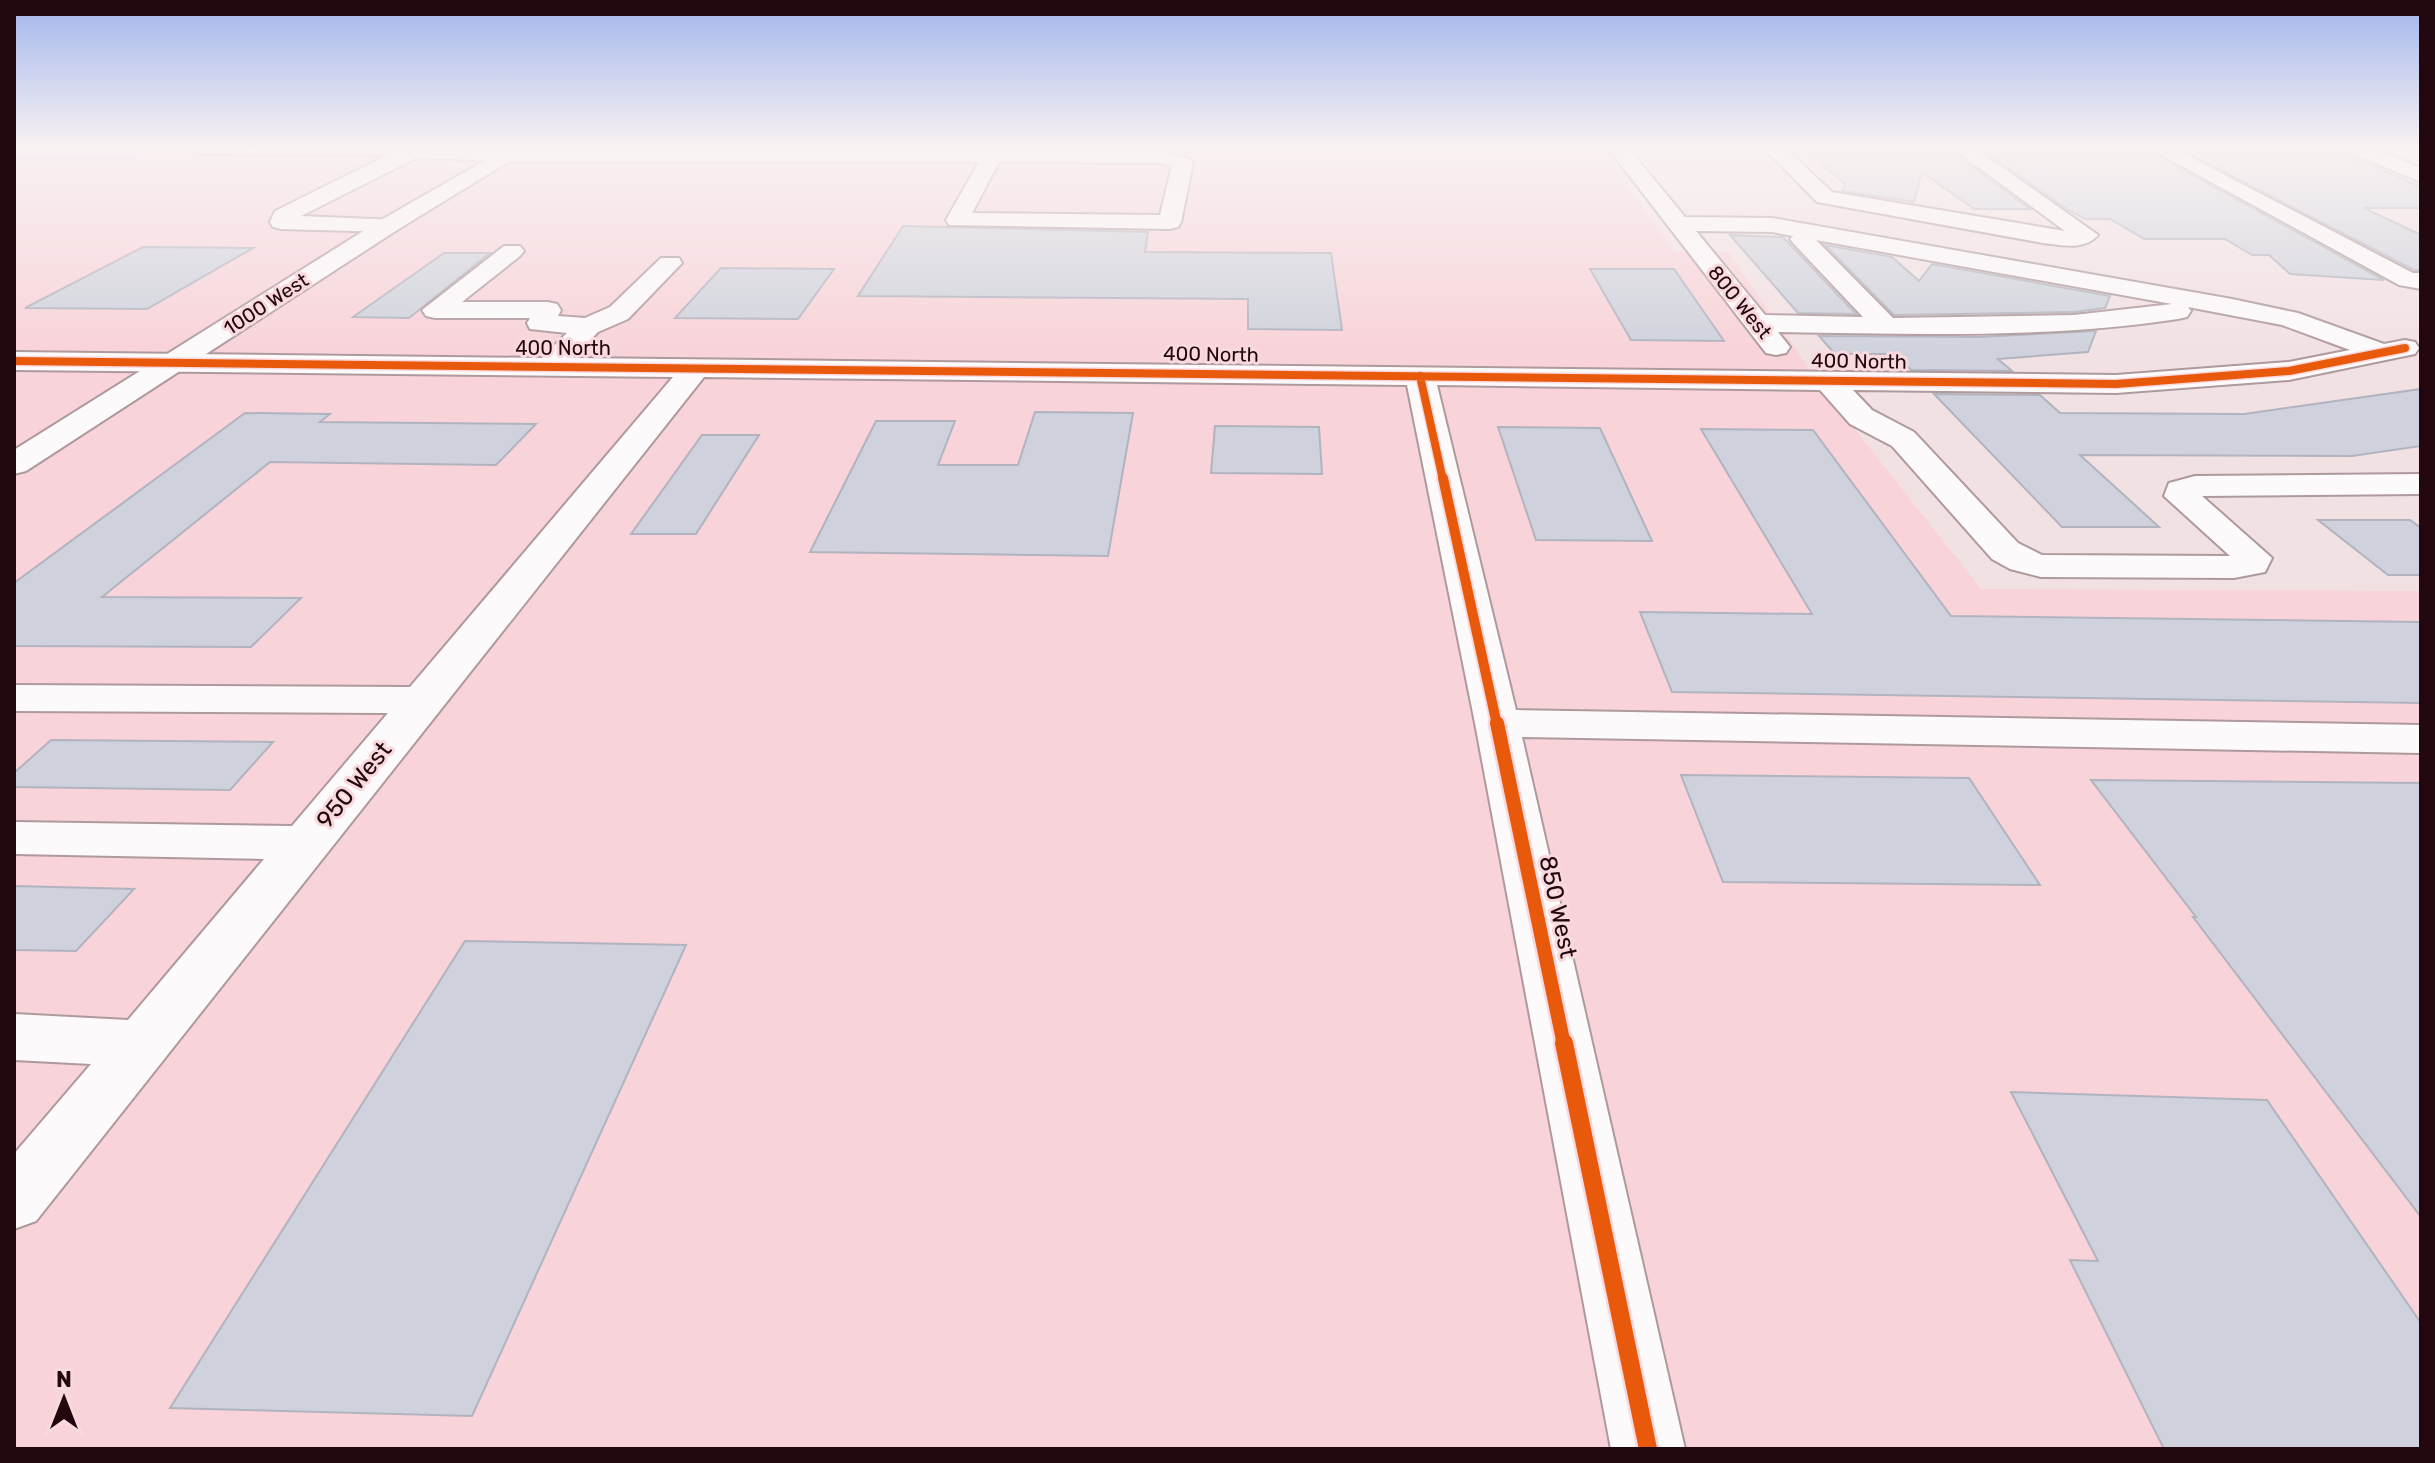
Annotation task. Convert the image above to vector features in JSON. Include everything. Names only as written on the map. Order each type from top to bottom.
[{"type":"street","points":[[283,216],[281,222],[389,225]]},
{"type":"street","name":"1000 West","points":[[14,464],[404,216]]},
{"type":"street","points":[[959,216],[957,220],[1170,222],[1171,216]]},
{"type":"street","name":"800 West","points":[[1672,216],[1757,323],[1815,380],[1861,417],[1903,439],[2005,551],[2023,561],[2041,566],[2234,567],[2252,564],[2254,558],[2181,496],[2181,490],[2195,486],[2421,484]]},
{"type":"street","points":[[1933,216],[2043,236],[2078,239],[2086,235],[2059,216]]},
{"type":"street","points":[[2291,216],[2414,280]]},
{"type":"street","points":[[1678,224],[1750,223],[2202,301],[2289,319],[2403,355]]},
{"type":"street","points":[[1807,232],[1802,239],[1885,325]]},
{"type":"street","points":[[512,251],[435,310],[548,310],[540,323],[588,326]]},
{"type":"street","points":[[549,368],[588,326],[619,313],[670,263]]},
{"type":"street","points":[[1757,323],[2013,325],[2151,316],[2194,309],[2202,301]]},
{"type":"street","name":"400 North","points":[[14,361],[2116,384],[2289,371],[2403,355]]},
{"type":"street","name":"950 West","points":[[14,1201],[695,369]]},
{"type":"street","name":"850 West","points":[[1420,376],[1497,723],[1648,1449]]},
{"type":"street","points":[[14,698],[423,700]]},
{"type":"street","points":[[1497,723],[2421,739]]},
{"type":"street","points":[[14,838],[306,843]]},
{"type":"street","points":[[14,1037],[142,1044]]},
{"type":"shaded area","points":[[14,216],[1649,216],[1675,252],[1728,252],[1827,394],[1981,589],[2421,591],[2421,1449],[14,1449]]},
{"type":"building","points":[[2080,216],[2267,216],[2384,280],[2290,274],[2269,255],[2252,255],[2225,239],[2144,239],[2110,219]]},
{"type":"building","points":[[2310,216],[2381,216],[2421,235],[2421,270],[2414,270]]},
{"type":"building","points":[[903,226],[1148,232],[1145,252],[1331,253],[1342,330],[1248,329],[1248,299],[858,296]]},
{"type":"building","points":[[1730,235],[1783,237],[1856,314],[1798,313]]},
{"type":"building","points":[[1825,245],[1892,257],[1919,281],[1932,264],[2110,296],[2105,308],[2074,312],[1894,315]]},
{"type":"building","points":[[143,247],[253,248],[147,309],[25,308]]},
{"type":"building","points":[[444,253],[490,253],[409,318],[353,317]]},
{"type":"building","points":[[721,268],[834,269],[798,319],[675,318]]},
{"type":"building","points":[[1590,269],[1674,269],[1724,341],[1631,340]]},
{"type":"building","points":[[2096,331],[2088,352],[1998,359],[2012,371],[1911,370],[1896,354],[1835,354],[1819,336],[1978,337]]},
{"type":"building","points":[[2421,389],[2421,446],[2352,456],[2080,455],[2159,527],[2062,527],[1934,394],[2040,395],[2060,413],[2244,414]]},
{"type":"building","points":[[1035,412],[1133,413],[1108,556],[810,552],[876,421],[955,421],[938,465],[1018,465]]},
{"type":"building","points":[[245,413],[330,414],[320,422],[536,424],[496,465],[270,462],[102,597],[301,598],[251,647],[14,646],[14,583]]},
{"type":"building","points":[[1215,426],[1319,427],[1322,474],[1211,473]]},
{"type":"building","points":[[1498,427],[1600,428],[1652,541],[1536,540]]},
{"type":"building","points":[[1701,429],[1813,430],[1951,616],[2421,622],[2421,703],[1672,692],[1640,612],[1812,614]]},
{"type":"building","points":[[702,435],[759,435],[696,534],[631,534]]},
{"type":"building","points":[[2318,520],[2410,520],[2421,528],[2421,575],[2388,575]]},
{"type":"building","points":[[51,740],[273,742],[230,790],[14,787],[14,773]]},
{"type":"building","points":[[1681,775],[1969,778],[2040,885],[1723,882]]},
{"type":"building","points":[[2091,780],[2421,783],[2421,1217],[2193,917],[2196,917]]},
{"type":"building","points":[[14,886],[134,889],[76,951],[14,950]]},
{"type":"building","points":[[465,941],[686,945],[472,1416],[170,1408]]},
{"type":"building","points":[[2011,1092],[2267,1100],[2421,1323],[2421,1449],[2164,1449],[2070,1260],[2098,1261]]},
{"type":"cycle path","points":[[14,361],[2116,384],[2289,371],[2405,348]]},
{"type":"cycle path","points":[[1420,376],[1497,723],[1648,1449]]}]
